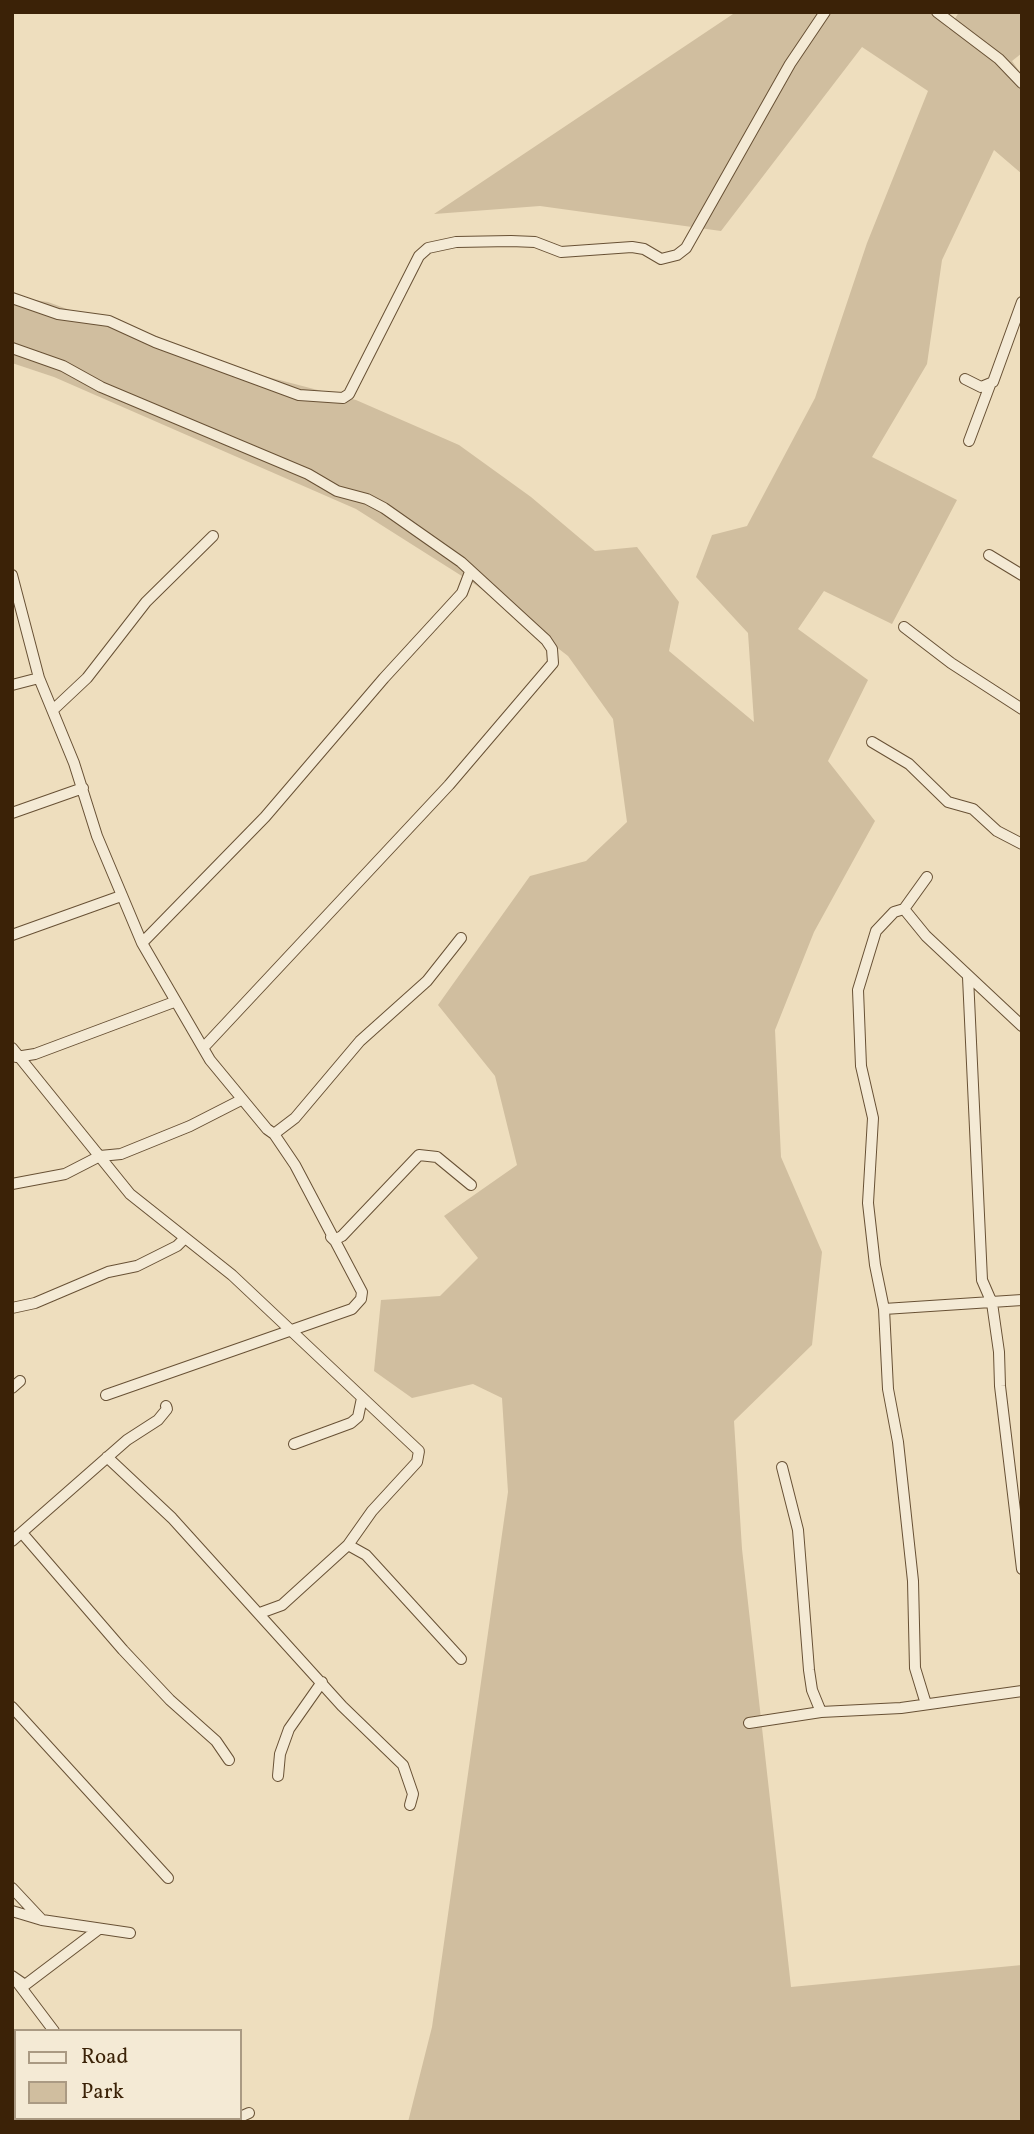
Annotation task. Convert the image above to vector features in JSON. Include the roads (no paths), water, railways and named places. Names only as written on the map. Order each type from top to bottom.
[{"type":"street","points":[[12,298],[58,314],[109,321],[155,342],[299,395],[343,398],[349,394],[419,256],[428,248],[456,242],[511,241],[535,242],[561,252],[632,247],[644,249],[662,259],[677,256],[686,248],[790,64],[825,12]]},
{"type":"street","points":[[937,12],[999,59],[1022,83]]},
{"type":"street","points":[[969,441],[1022,302]]},
{"type":"street","points":[[12,348],[63,366],[101,387],[308,474],[337,491],[367,499],[429,537],[546,640],[552,649],[553,663],[449,785],[204,1047]]},
{"type":"street","points":[[965,379],[981,387],[990,385]]},
{"type":"street","points":[[54,709],[87,678],[146,602],[213,536]]},
{"type":"street","points":[[989,555],[1022,575]]},
{"type":"street","points":[[142,943],[265,817],[463,593],[470,572]]},
{"type":"street","points":[[12,575],[39,677],[54,709],[83,788],[97,836],[142,943],[210,1060],[241,1100],[274,1134],[295,1165],[362,1292],[361,1299],[352,1308],[106,1395]]},
{"type":"street","points":[[904,627],[951,663],[1022,709]]},
{"type":"street","points":[[12,685],[39,677]]},
{"type":"street","points":[[872,742],[909,764],[948,802],[973,809],[997,831],[1022,844]]},
{"type":"street","points":[[12,813],[83,788]]},
{"type":"street","points":[[926,1704],[915,1668],[913,1581],[898,1441],[888,1389],[884,1309],[875,1265],[868,1203],[873,1118],[861,1066],[858,990],[876,931],[894,912],[904,909],[927,877]]},
{"type":"street","points":[[12,935],[121,896]]},
{"type":"street","points":[[904,909],[926,936],[1022,1026]]},
{"type":"street","points":[[274,1134],[295,1118],[360,1041],[427,981],[461,938]]},
{"type":"street","points":[[968,977],[982,1280],[992,1303],[1022,1569]]},
{"type":"street","points":[[14,1054],[35,1054],[174,1002]]},
{"type":"street","points":[[14,1054],[130,1194],[232,1275],[417,1448],[420,1455],[372,1511],[348,1545],[282,1605],[260,1613]]},
{"type":"street","points":[[12,1184],[65,1174],[100,1156],[121,1154],[241,1100]]},
{"type":"street","points":[[331,1236],[334,1240],[342,1236],[419,1155],[436,1157],[471,1185]]},
{"type":"street","points":[[12,1308],[35,1303],[108,1272],[137,1266],[177,1246],[185,1238]]},
{"type":"street","points":[[884,1309],[1022,1300]]},
{"type":"street","points":[[294,1444],[351,1423],[358,1417],[362,1398]]},
{"type":"street","points":[[12,1541],[127,1440],[158,1420],[167,1409],[166,1406]]},
{"type":"street","points":[[107,1457],[172,1518],[342,1706],[403,1765],[414,1794],[410,1805]]},
{"type":"street","points":[[782,1467],[798,1530],[812,1690],[821,1712]]},
{"type":"street","points":[[22,1533],[123,1650],[170,1700],[216,1741],[229,1760]]},
{"type":"street","points":[[348,1545],[366,1555],[461,1659]]},
{"type":"street","points":[[278,1776],[280,1754],[289,1729],[322,1682]]},
{"type":"street","points":[[749,1723],[821,1712],[926,1704],[1022,1691]]},
{"type":"street","points":[[12,1707],[167,1878]]},
{"type":"street","points":[[12,1888],[42,1920]]},
{"type":"street","points":[[12,1911],[42,1920],[131,1933]]},
{"type":"street","points":[[14,1979],[25,1984],[99,1929]]},
{"type":"street","points":[[14,1979],[52,2029]]}]
